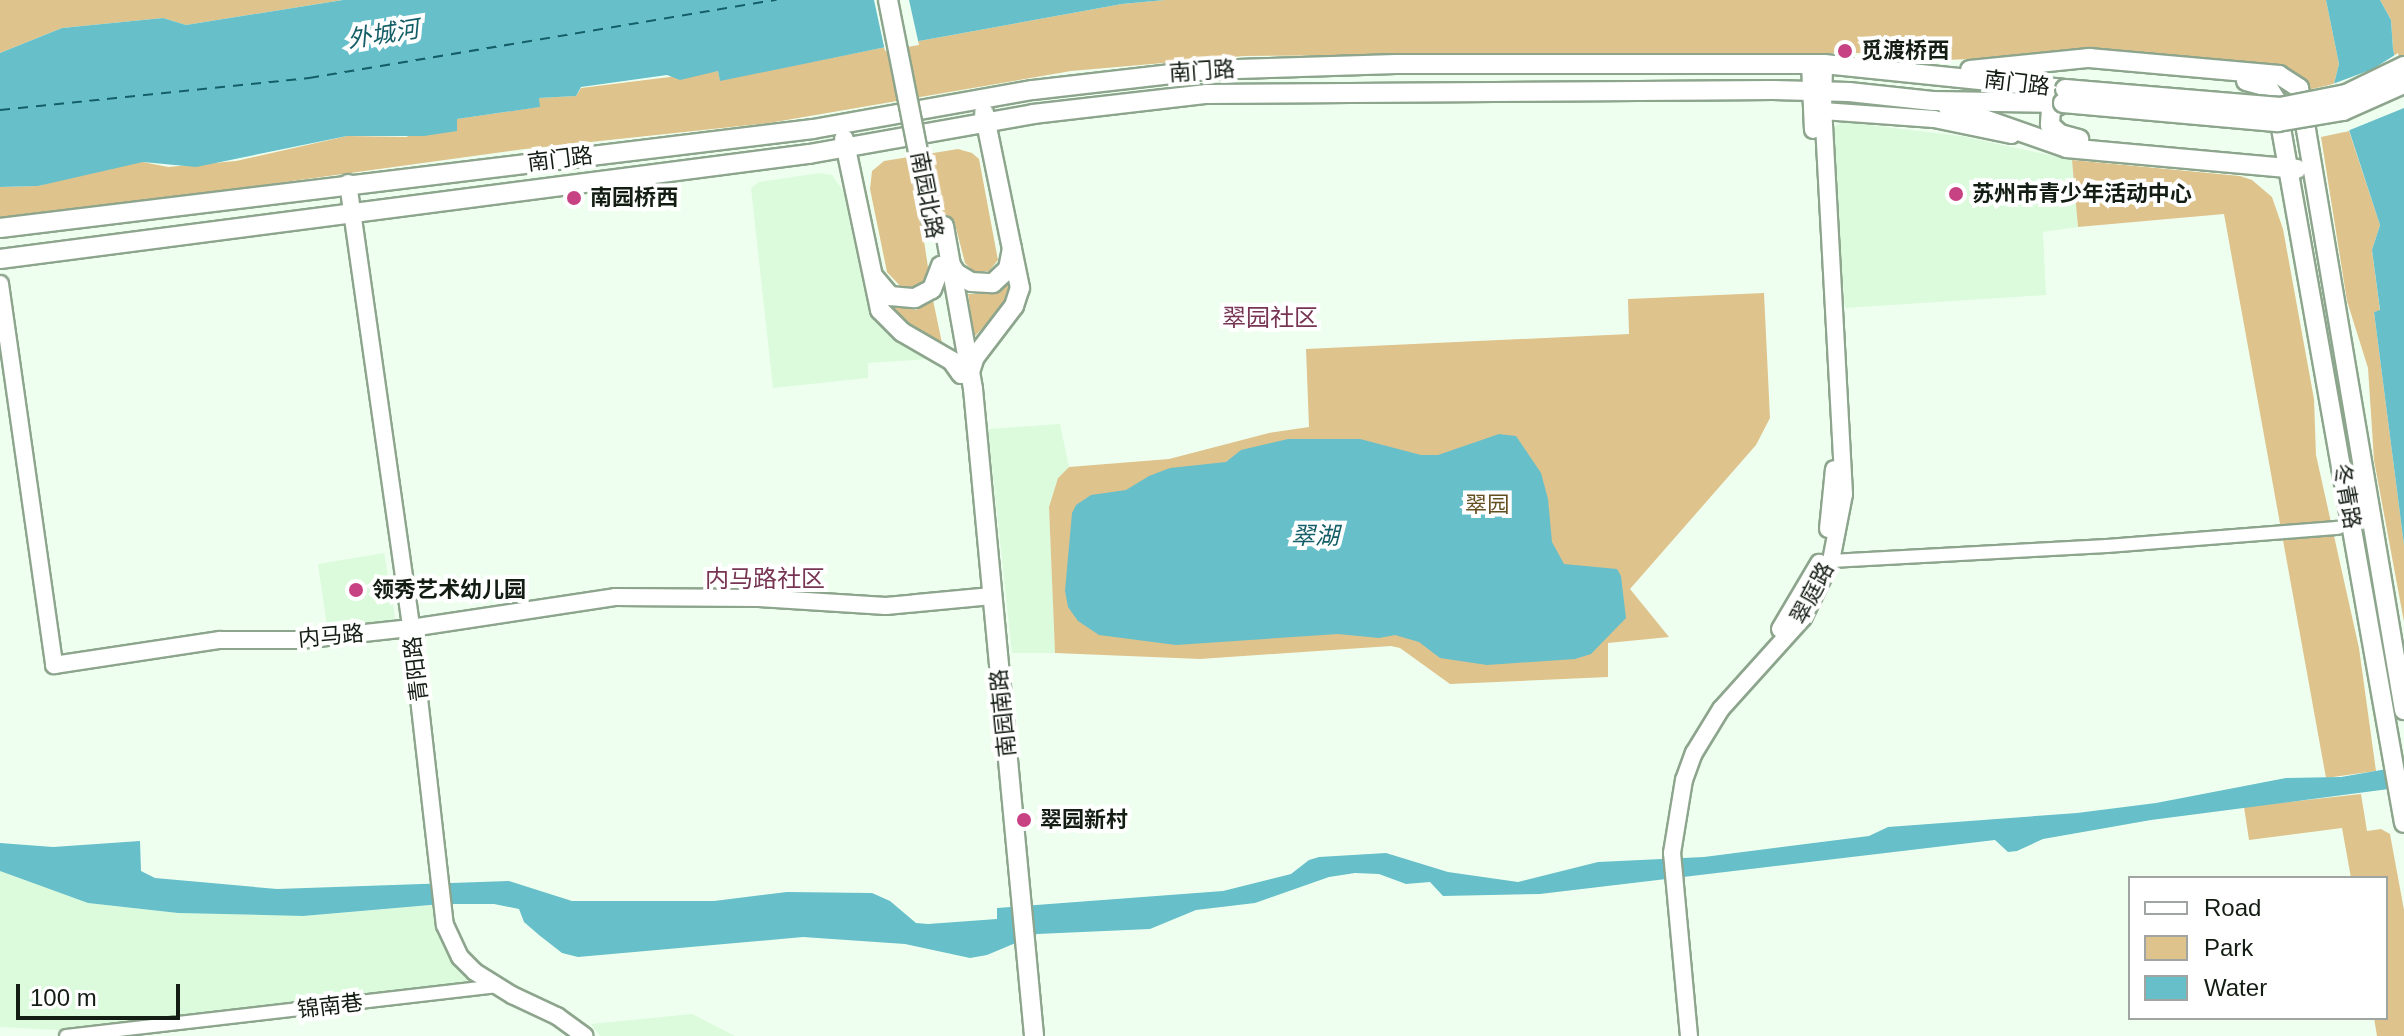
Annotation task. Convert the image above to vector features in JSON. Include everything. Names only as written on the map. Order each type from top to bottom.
[{"type":"main road","name":"南园北路","points":[[888,0],[939,227]]},
{"type":"main road","name":"南园北路","points":[[899,0],[966,381]]},
{"type":"main road","name":"冬青路","points":[[1939,73],[2089,58],[2283,76],[2300,90],[2404,710]]},
{"type":"main road","name":"南门路","points":[[0,228],[348,183],[842,125],[1107,79],[1271,66],[1817,64],[1939,73],[2064,96],[2286,121],[2343,111],[2404,84]]},
{"type":"main road","name":"南门路","points":[[0,259],[846,148],[1110,104],[1269,91],[1817,92],[1933,101],[2064,96],[2280,107],[2346,94],[2404,66]]},
{"type":"main road","name":"冬青路","points":[[2064,96],[2051,80],[2051,72],[2057,67],[2258,82],[2274,93],[2404,823]]},
{"type":"main road","points":[[2064,96],[2051,109],[2049,122],[2054,130],[2068,137],[2288,164]]},
{"type":"main road","points":[[966,381],[975,357],[1018,297],[1020,274],[981,99]]},
{"type":"main road","points":[[1933,101],[2047,144],[2314,165]]},
{"type":"main road","points":[[842,125],[878,306],[902,332],[949,359],[966,381]]},
{"type":"main road","points":[[869,267],[884,292],[907,299],[929,292],[946,266],[971,282],[993,283],[1008,269],[1012,241]]},
{"type":"main road","name":"南园南路","points":[[966,381],[1016,900],[1023,1036]]},
{"type":"main road","name":"南园南路","points":[[1020,948],[1034,1036]]},
{"type":"street","name":"翠庭路","points":[[1679,1036],[1668,886],[1667,805],[1684,752],[1716,701],[1789,618],[1821,560],[1828,530],[1835,475],[1817,64]]},
{"type":"street","name":"翠庭路","points":[[1667,854],[1678,803],[1694,753],[1721,709],[1803,618],[1831,561],[1844,494],[1845,468],[1823,111],[1817,92]]},
{"type":"street","points":[[1823,111],[1934,119],[2047,144]]},
{"type":"street","name":"青阳路","points":[[348,183],[411,628],[445,925],[460,957],[498,986],[557,1016],[585,1036]]},
{"type":"street","name":"内马路","points":[[0,284],[54,665],[220,640],[300,640],[411,628],[615,597],[759,598],[886,606],[987,597]]},
{"type":"street","points":[[1831,561],[2107,546],[2338,528]]},
{"type":"street","name":"翠庭路","points":[[1668,886],[1689,1036]]},
{"type":"street","name":"锦南巷","points":[[66,1036],[498,986]]},
{"type":"shaded area","name":"苏州市青少年活动中心","points":[[1844,122],[1961,136],[2072,160],[2078,227],[2043,232],[2046,295],[1845,308],[1832,135],[1833,127]]},
{"type":"shaded area","points":[[820,173],[832,175],[843,191],[864,290],[877,322],[930,359],[868,363],[868,378],[773,388],[751,188],[759,182]]},
{"type":"shaded area","points":[[1060,424],[1069,467],[1058,478],[1049,507],[1055,653],[1012,653],[988,429]]},
{"type":"shaded area","name":"领秀艺术幼儿园","points":[[384,553],[395,617],[389,623],[328,633],[318,564]]},
{"type":"shaded area","points":[[0,871],[88,903],[178,913],[303,916],[435,905],[440,938],[446,949],[483,985],[58,1030],[0,1027]]},
{"type":"shaded area","points":[[692,1014],[735,1036],[600,1036],[591,1024]]},
{"type":"green space","points":[[0,0],[343,0],[186,25],[163,18],[62,28],[0,53]]},
{"type":"green space","points":[[1165,0],[2326,0],[2339,64],[2334,84],[2303,91],[2301,81],[2054,55],[1947,60],[1865,53],[1244,56],[1071,71],[769,123],[525,149],[0,221],[0,187],[38,186],[120,164],[143,162],[168,167],[236,161],[347,136],[406,137],[456,119],[539,107],[538,98],[576,96],[581,88],[718,71],[720,80],[1122,4]]},
{"type":"green space","points":[[2380,0],[2404,0],[2404,98],[2393,49],[2391,20]]},
{"type":"green space","points":[[2349,131],[2380,225],[2372,250],[2380,311],[2374,312],[2404,545],[2404,622],[2374,460],[2368,368],[2347,301],[2321,137]]},
{"type":"green space","points":[[958,149],[972,153],[979,159],[998,260],[989,271],[974,272],[965,263],[956,228],[923,234],[929,274],[918,287],[902,288],[887,272],[870,189],[872,171],[884,161]]},
{"type":"green space","points":[[2072,160],[2240,176],[2252,180],[2272,197],[2283,229],[2314,399],[2316,455],[2359,648],[2376,771],[2326,778],[2224,214],[2078,227]]},
{"type":"green space","points":[[1005,284],[1010,286],[1005,304],[974,337],[968,294],[991,294]]},
{"type":"green space","name":"翠园","points":[[1764,293],[1770,418],[1756,445],[1630,589],[1669,637],[1608,643],[1608,677],[1450,684],[1400,648],[1391,646],[1200,659],[1055,653],[1049,507],[1058,478],[1069,467],[1169,459],[1269,433],[1309,427],[1306,349],[1629,334],[1628,299]]},
{"type":"green space","points":[[933,300],[942,343],[909,328],[888,304],[916,310]]},
{"type":"green space","points":[[2361,794],[2367,831],[2381,829],[2390,834],[2404,910],[2404,1036],[2377,1036],[2374,1020],[2388,1020],[2388,876],[2351,876],[2342,828],[2249,840],[2244,807]]},
{"type":"water","name":"外城河","points":[[343,0],[1165,0],[1122,4],[720,81],[718,71],[680,80],[667,75],[581,87],[576,96],[539,98],[540,107],[457,119],[457,131],[424,136],[347,136],[196,167],[143,162],[38,186],[0,187],[0,53],[62,28],[163,18],[186,25]]},
{"type":"water","points":[[2326,0],[2380,0],[2391,20],[2393,49],[2404,98],[2404,545],[2374,312],[2380,310],[2372,250],[2380,225],[2334,84],[2339,64]]},
{"type":"water","name":"翠湖","points":[[1499,434],[1516,436],[1541,473],[1548,499],[1552,542],[1564,564],[1617,569],[1621,576],[1626,618],[1591,654],[1575,659],[1487,665],[1440,658],[1419,642],[1395,635],[1379,638],[1338,634],[1176,645],[1099,635],[1078,621],[1068,607],[1065,591],[1072,513],[1076,505],[1091,495],[1126,490],[1170,468],[1226,462],[1241,450],[1288,439],[1360,439],[1421,455],[1438,455]]},
{"type":"water","points":[[2404,766],[2404,787],[2151,820],[2043,839],[2008,852],[1995,840],[1540,894],[1443,896],[1430,882],[1406,884],[1379,874],[1355,873],[1329,877],[1255,903],[1196,910],[1150,929],[1037,934],[987,955],[970,958],[905,944],[803,937],[578,957],[562,953],[539,935],[524,922],[519,909],[494,904],[442,904],[303,916],[178,913],[88,903],[0,871],[0,843],[53,847],[140,841],[141,871],[155,878],[277,889],[509,881],[572,901],[714,901],[787,892],[872,893],[890,901],[916,923],[928,924],[997,919],[997,908],[1223,891],[1291,874],[1309,860],[1319,857],[1386,853],[1448,872],[1518,882],[1598,862],[1704,857],[1869,836],[1888,827],[2077,813],[2156,803],[2286,778],[2341,777]]},
{"type":"pier","points":[[874,0],[909,0],[919,45],[885,51]]},
{"type":"pier","points":[[2398,53],[2404,80],[2404,108],[2345,132],[2330,85],[2373,69]]},
{"type":"ferry route","points":[[0,110],[309,78],[777,0]]},
{"type":"place","name":"觅渡桥西","points":[[1845,51]]},
{"type":"place","name":"苏州市青少年活动中心","points":[[1956,194]]},
{"type":"place","name":"南园桥西","points":[[574,198]]},
{"type":"place","name":"领秀艺术幼儿园","points":[[356,590]]},
{"type":"place","name":"翠园新村","points":[[1024,820]]},
{"type":"district","name":"翠园社区","points":[[1270,318]]},
{"type":"district","name":"内马路社区","points":[[765,579]]}]
